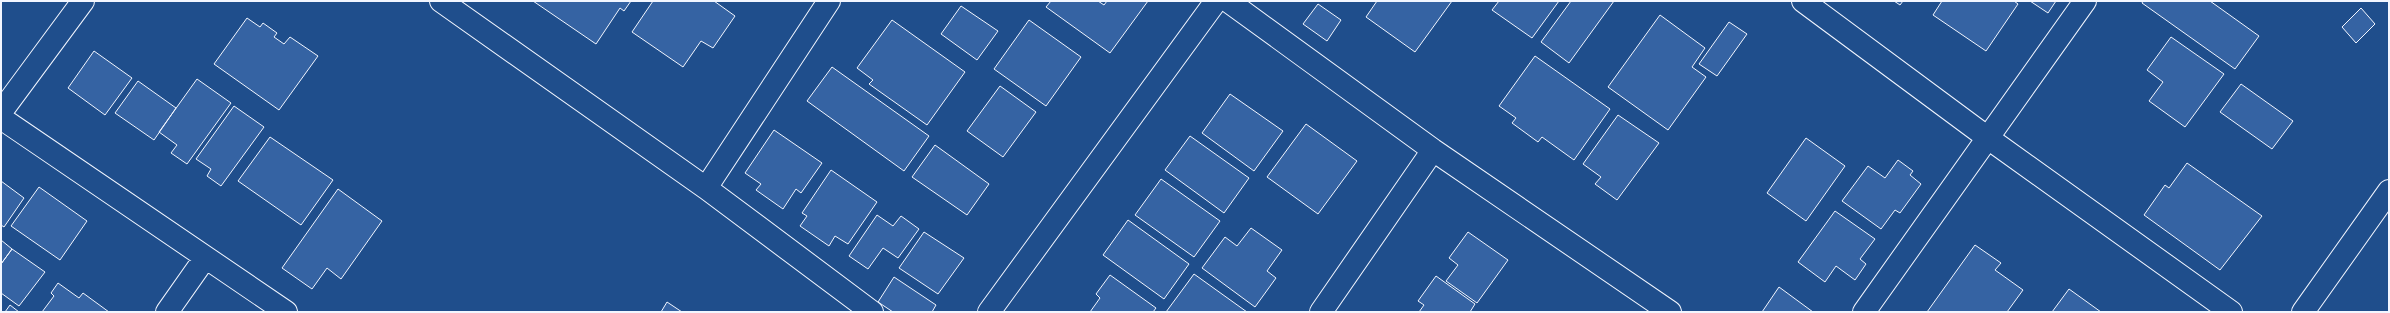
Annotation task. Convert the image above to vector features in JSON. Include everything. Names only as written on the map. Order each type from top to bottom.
[{"type":"street","points":[[1,112],[83,1]]},
{"type":"street","points":[[441,1],[706,188],[872,312]]},
{"type":"street","points":[[706,188],[829,1]]},
{"type":"street","points":[[989,312],[1216,1]]},
{"type":"street","points":[[1228,1],[1433,150],[1670,312]]},
{"type":"street","points":[[1803,1],[1988,138],[2231,312]]},
{"type":"street","points":[[1864,312],[2085,1]]},
{"type":"street","points":[[1,118],[286,312]]},
{"type":"street","points":[[1321,312],[1433,150]]},
{"type":"street","points":[[2303,312],[2389,191]]},
{"type":"street","points":[[167,312],[206,258]]},
{"type":"building","points":[[533,1],[631,1],[624,11],[620,8],[596,44]]},
{"type":"building","points":[[653,1],[714,1],[735,16],[713,48],[701,41],[683,67],[632,32]]},
{"type":"building","points":[[1051,1],[1098,1],[1104,5],[1107,1],[1148,1],[1110,53],[1046,7]]},
{"type":"building","points":[[1377,1],[1452,1],[1415,52],[1366,17]]},
{"type":"building","points":[[1499,1],[1559,1],[1532,38],[1492,10]]},
{"type":"building","points":[[1571,1],[1614,1],[1569,63],[1541,42]]},
{"type":"building","points":[[1894,1],[1903,1],[1900,5]]},
{"type":"building","points":[[1942,1],[2014,1],[2018,4],[1986,51],[1933,15]]},
{"type":"building","points":[[2030,1],[2056,1],[2048,13]]},
{"type":"building","points":[[2143,1],[2210,1],[2259,36],[2235,69],[2142,3]]},
{"type":"building","points":[[1318,4],[1341,20],[1327,41],[1303,24]]},
{"type":"building","points":[[961,6],[998,31],[977,60],[941,34]]},
{"type":"building","points":[[2361,8],[2375,24],[2356,43],[2342,27]]},
{"type":"building","points":[[1660,15],[1705,48],[1692,67],[1706,77],[1668,130],[1608,87]]},
{"type":"building","points":[[247,18],[260,27],[263,23],[277,33],[274,37],[284,44],[290,37],[318,56],[279,110],[214,64]]},
{"type":"building","points":[[892,20],[965,72],[927,125],[869,84],[873,80],[857,68]]},
{"type":"building","points":[[1029,20],[1081,57],[1046,106],[994,69]]},
{"type":"building","points":[[1729,22],[1747,34],[1717,76],[1699,64]]},
{"type":"building","points":[[2171,37],[2224,74],[2185,127],[2149,101],[2163,82],[2147,70]]},
{"type":"building","points":[[94,51],[132,78],[105,115],[68,88]]},
{"type":"building","points":[[1535,56],[1610,109],[1574,160],[1542,137],[1538,142],[1512,123],[1516,118],[1499,106]]},
{"type":"building","points":[[832,67],[929,136],[904,171],[807,101]]},
{"type":"building","points":[[197,79],[231,103],[187,164],[171,153],[177,145],[159,132]]},
{"type":"building","points":[[138,81],[176,108],[154,140],[115,113]]},
{"type":"building","points":[[2241,84],[2293,121],[2272,149],[2220,112]]},
{"type":"building","points":[[1000,86],[1036,112],[1003,157],[967,131]]},
{"type":"building","points":[[1230,94],[1283,131],[1254,171],[1202,133]]},
{"type":"building","points":[[234,106],[264,127],[221,186],[207,176],[211,169],[196,159]]},
{"type":"building","points":[[1618,115],[1659,143],[1617,200],[1595,184],[1601,177],[1583,164]]},
{"type":"building","points":[[1306,124],[1357,161],[1318,214],[1267,177]]},
{"type":"building","points":[[774,130],[822,163],[801,193],[796,189],[783,209],[756,190],[761,184],[745,173]]},
{"type":"building","points":[[1190,136],[1249,178],[1224,213],[1165,170]]},
{"type":"building","points":[[270,137],[333,180],[301,225],[238,181]]},
{"type":"building","points":[[1806,138],[1845,166],[1806,221],[1767,193]]},
{"type":"building","points":[[935,145],[989,184],[967,215],[912,177]]},
{"type":"building","points":[[1898,160],[1913,171],[1910,175],[1921,184],[1900,213],[1895,210],[1881,229],[1842,201],[1868,166],[1885,178]]},
{"type":"building","points":[[2187,163],[2262,216],[2220,270],[2144,215],[2165,185],[2169,188]]},
{"type":"building","points":[[831,170],[877,202],[848,244],[835,236],[829,246],[800,226],[807,216],[802,213]]},
{"type":"building","points":[[1161,179],[1220,221],[1194,257],[1135,215]]},
{"type":"building","points":[[1,181],[24,198],[4,227],[1,225]]},
{"type":"building","points":[[39,187],[87,221],[60,260],[11,226]]},
{"type":"building","points":[[338,189],[382,221],[341,279],[327,268],[312,289],[282,268]]},
{"type":"building","points":[[1835,211],[1875,239],[1860,259],[1866,264],[1855,280],[1836,266],[1825,282],[1798,262]]},
{"type":"building","points":[[877,215],[893,226],[901,216],[919,229],[898,258],[883,248],[868,269],[849,256]]},
{"type":"building","points":[[1128,220],[1189,264],[1164,299],[1103,255]]},
{"type":"building","points":[[1251,228],[1282,250],[1267,271],[1276,278],[1255,307],[1202,268],[1225,237],[1237,246]]},
{"type":"building","points":[[924,232],[964,258],[938,294],[899,268]]},
{"type":"building","points":[[1468,232],[1508,260],[1477,303],[1446,281],[1458,265],[1449,258]]},
{"type":"building","points":[[1,240],[12,249],[1,264]]},
{"type":"building","points":[[1975,245],[2001,263],[1995,270],[2023,290],[2007,312],[1927,312]]},
{"type":"building","points":[[12,249],[45,272],[19,306],[1,293],[1,264]]},
{"type":"building","points":[[1194,274],[1247,312],[1166,312]]},
{"type":"building","points":[[1110,275],[1156,308],[1153,312],[1090,312],[1100,298],[1096,294]]},
{"type":"building","points":[[1436,276],[1475,304],[1470,312],[1419,312],[1424,305],[1418,301]]},
{"type":"building","points":[[894,277],[936,305],[932,312],[893,312],[878,302]]},
{"type":"building","points":[[58,283],[79,298],[83,293],[109,312],[42,312],[54,296],[51,293]]},
{"type":"building","points":[[1779,287],[1813,312],[1762,312]]},
{"type":"building","points":[[2069,289],[2101,312],[2052,312]]},
{"type":"building","points":[[667,302],[682,312],[661,312]]},
{"type":"building","points":[[10,305],[19,312],[5,312]]}]
